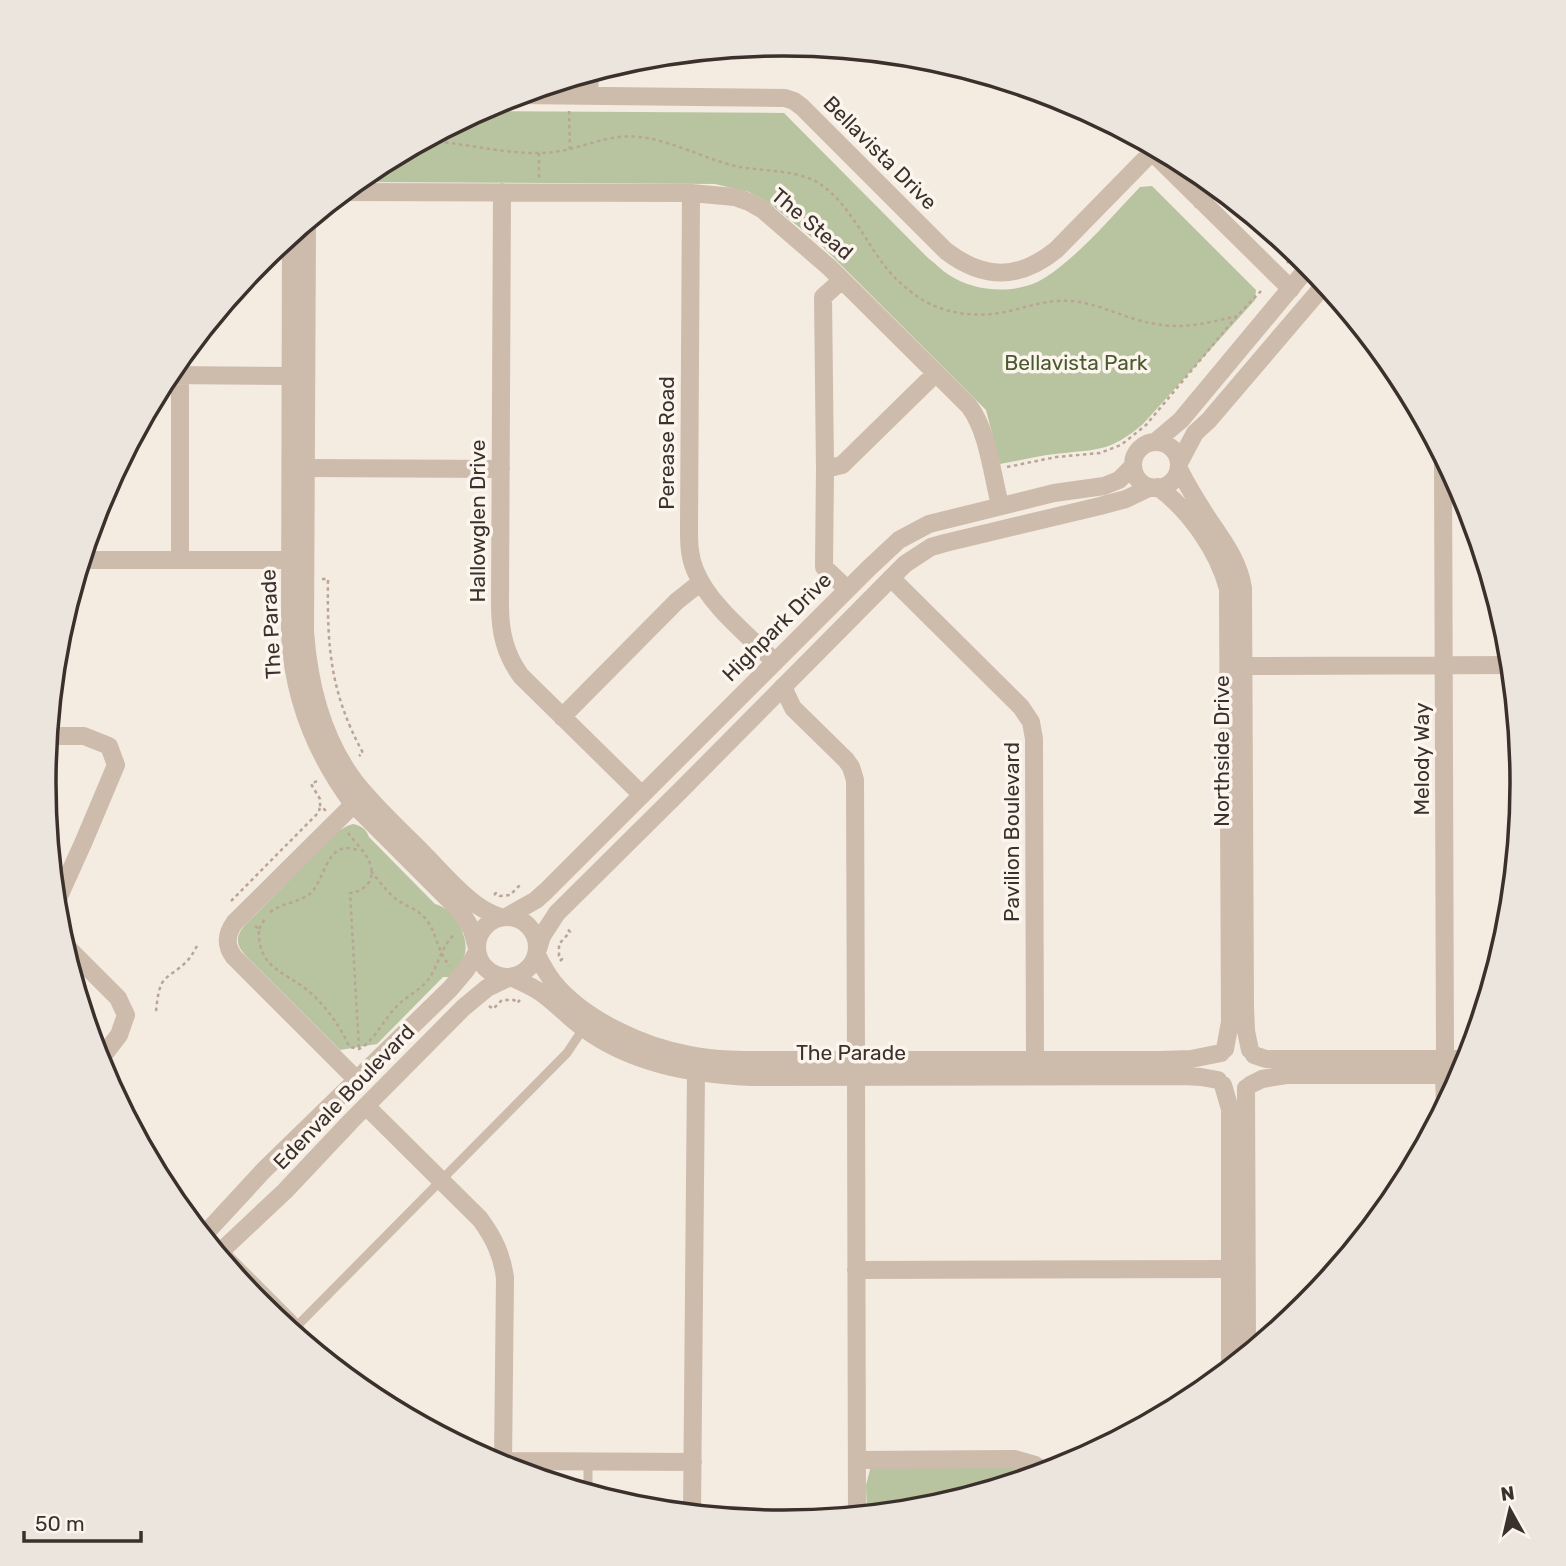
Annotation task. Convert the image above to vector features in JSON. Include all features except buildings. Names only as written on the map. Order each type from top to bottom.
[{"type":"street","points":[[589,95],[590,83]]},
{"type":"street","name":"Bellavista Drive","points":[[549,95],[785,97],[794,101],[946,251],[972,268],[986,272],[1017,271],[1044,260],[1149,155]]},
{"type":"street","points":[[1164,164],[1309,304]]},
{"type":"street","name":"The Stead","points":[[360,192],[691,193],[719,194],[749,202],[808,247],[975,414],[982,431],[1000,505]]},
{"type":"street","name":"Hallowglen Drive","points":[[502,192],[500,614],[503,639],[506,651],[517,670],[642,795]]},
{"type":"street","name":"Perease Road","points":[[691,193],[691,556],[701,582],[713,600],[775,662]]},
{"type":"street","points":[[1201,201],[1208,194]]},
{"type":"street","name":"The Parade","points":[[298,560],[306,468],[307,234]]},
{"type":"street","name":"The Parade","points":[[291,248],[291,376],[298,560],[314,693],[325,728],[359,799],[468,923],[477,950]]},
{"type":"street","points":[[1155,442],[1181,420],[1302,275]]},
{"type":"street","points":[[842,279],[823,296],[824,567],[847,589]]},
{"type":"street","points":[[537,952],[537,939],[533,930],[516,918],[503,917],[491,921],[478,938],[477,950],[485,968],[491,973],[509,978],[527,970],[533,963],[537,952],[542,936],[557,914],[905,564],[931,547],[1126,499],[1171,482],[1195,433],[1319,292]]},
{"type":"street","points":[[825,468],[842,466],[936,373]]},
{"type":"street","points":[[182,375],[291,376]]},
{"type":"street","points":[[173,388],[180,560]]},
{"type":"street","points":[[1154,487],[1139,480],[1135,474],[1133,466],[1141,447],[1162,442],[1174,450],[1179,466]]},
{"type":"street","name":"Highpark Drive","points":[[503,917],[536,900],[546,891],[889,548],[929,524],[1054,493],[1104,486],[1119,480],[1133,466]]},
{"type":"street","name":"Northside Drive","points":[[1179,466],[1190,491],[1233,556],[1241,576],[1244,601],[1236,666],[1230,1022],[1223,1051]]},
{"type":"street","points":[[306,468],[500,469]]},
{"type":"street","name":"Melody Way","points":[[1443,479],[1450,1070]]},
{"type":"street","name":"Northside Drive","points":[[1154,487],[1173,499],[1185,511],[1217,560],[1228,589],[1236,666],[1245,1031],[1252,1052]]},
{"type":"street","points":[[92,560],[298,560]]},
{"type":"street","name":"Pavilion Boulevard","points":[[891,578],[1021,707],[1031,722],[1035,752],[1035,1068]]},
{"type":"street","points":[[562,717],[677,601],[701,582]]},
{"type":"street","points":[[1236,666],[1500,665]]},
{"type":"street","points":[[783,687],[793,708],[846,760],[855,780],[857,1506]]},
{"type":"street","points":[[58,736],[84,736],[109,746],[116,765],[63,885]]},
{"type":"street","points":[[357,1080],[230,951],[227,937],[230,929],[243,914],[359,799]]},
{"type":"street","name":"The Parade","points":[[359,799],[380,810],[474,904],[503,917]]},
{"type":"street","name":"Edenvale Boulevard","points":[[209,1230],[264,1170],[455,984],[477,950]]},
{"type":"street","name":"The Parade","points":[[537,952],[554,983],[589,1013],[629,1036],[691,1056],[856,1068],[1035,1068],[1201,1077],[1221,1083]]},
{"type":"street","points":[[78,958],[118,998],[127,1015],[119,1035],[107,1050]]},
{"type":"street","name":"The Parade","points":[[509,978],[542,993],[583,1029],[610,1045],[665,1066],[751,1077],[856,1068]]},
{"type":"street","name":"Edenvale Boulevard","points":[[224,1248],[285,1191],[473,999],[487,988],[509,978]]},
{"type":"street","points":[[1246,1343],[1238,1270],[1230,1109],[1215,1073],[1217,1059],[1223,1051],[1240,1046],[1266,1059],[1450,1070]]},
{"type":"street","name":"The Parade","points":[[1035,1068],[1191,1059],[1223,1051]]},
{"type":"street","points":[[1231,1356],[1248,1086],[1257,1076],[1259,1065],[1252,1052]]},
{"type":"street","points":[[1221,1083],[1234,1090],[1262,1079],[1286,1075],[1450,1070]]},
{"type":"street","points":[[692,1504],[696,1072]]},
{"type":"street","points":[[366,1106],[480,1219],[500,1253],[505,1278],[498,1452]]},
{"type":"street","points":[[856,1270],[1238,1270]]},
{"type":"street","points":[[857,1460],[1014,1459],[1034,1465]]},
{"type":"street","points":[[524,1462],[693,1462]]},
{"type":"lane","points":[[302,1328],[440,1180],[567,1053],[583,1029]]},
{"type":"lane","points":[[588,1462],[588,1483]]},
{"type":"path","points":[[569,95],[570,150]]},
{"type":"path","points":[[439,143],[539,153],[570,150],[618,137],[637,137],[660,141],[720,162],[810,178],[828,190],[841,204],[900,283],[918,297],[946,311],[981,314],[1058,301],[1086,303],[1138,320],[1172,327],[1237,316]]},
{"type":"path","points":[[539,153],[539,193]]},
{"type":"path","points":[[992,471],[1056,457],[1100,453],[1121,445],[1146,425],[1261,291]]},
{"type":"path","points":[[259,929],[230,901],[319,812],[320,805]]},
{"type":"path","points":[[363,853],[346,849],[333,854],[309,895],[270,912],[259,929],[259,946],[266,960],[314,996],[335,1020],[350,1047],[359,1049],[368,1044],[400,1002],[428,979],[445,944],[468,923]]},
{"type":"path","points":[[156,1011],[162,983],[192,956],[197,946]]},
{"type":"green space","name":"Bellavista Park","points":[[505,111],[784,113],[928,258],[960,281],[998,290],[1035,283],[1059,268],[1083,247],[1140,187],[1152,186],[1256,290],[1255,300],[1143,424],[1121,440],[1092,450],[1000,464],[986,410],[820,244],[773,206],[749,192],[715,184],[375,182],[420,153]]},
{"type":"green space","points":[[353,824],[363,828],[435,904],[448,911],[458,923],[466,946],[463,960],[450,977],[443,977],[377,1044],[340,1050],[247,957],[239,946],[238,939],[244,926],[337,832]]},
{"type":"green space","points":[[1017,1464],[1026,1468],[925,1496],[867,1505],[866,1485],[871,1466]]}]
